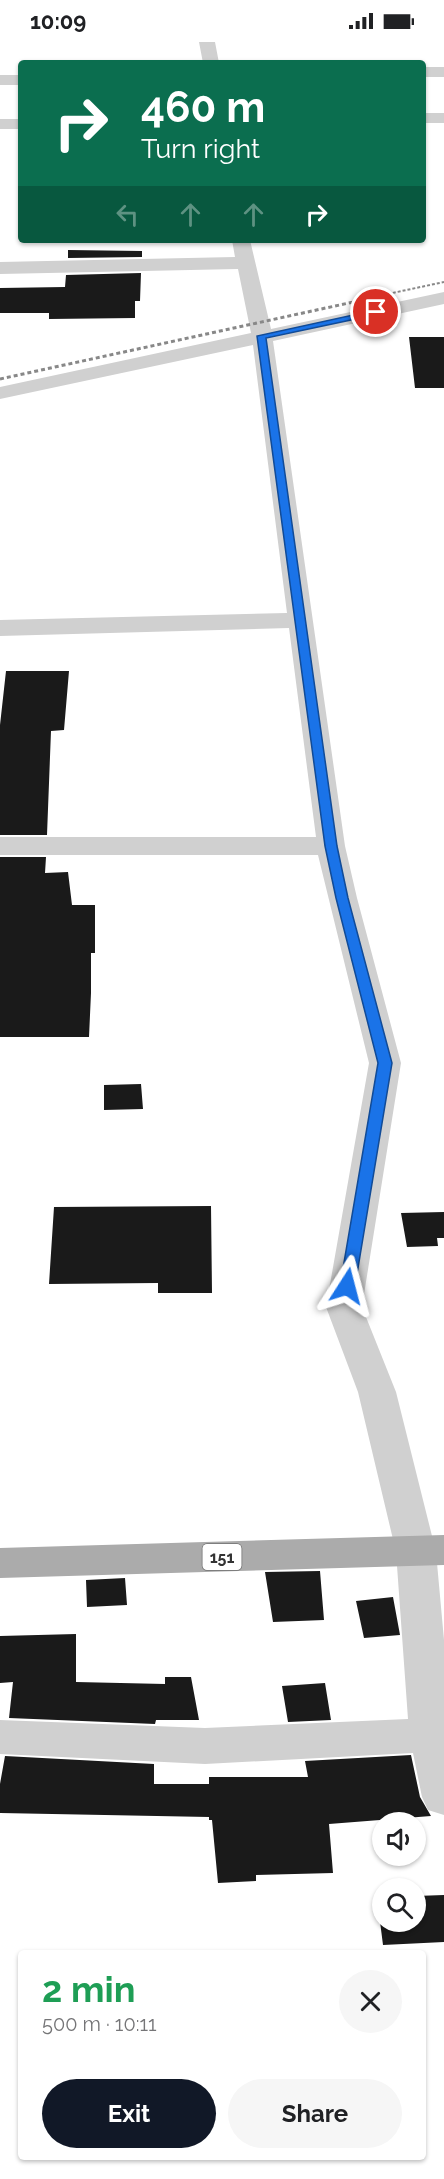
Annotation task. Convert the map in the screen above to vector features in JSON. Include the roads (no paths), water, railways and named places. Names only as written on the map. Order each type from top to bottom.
[{"type":"main road","name":"151","points":[[0,1563],[430,1551]]},
{"type":"street","points":[[207,42],[210,60]]},
{"type":"street","points":[[426,72],[444,72]]},
{"type":"street","points":[[0,80],[18,80]]},
{"type":"street","points":[[426,118],[444,118]]},
{"type":"street","points":[[0,124],[18,124]]},
{"type":"street","points":[[242,243],[262,336],[331,846],[342,898],[385,1063],[344,1307],[377,1392],[430,1551],[432,1735],[444,1797]]},
{"type":"street","points":[[0,268],[246,263]]},
{"type":"street","points":[[0,393],[444,298]]},
{"type":"street","points":[[0,628],[300,620]]},
{"type":"street","points":[[0,846],[331,846]]},
{"type":"street","points":[[0,1737],[205,1746],[432,1735]]},
{"type":"railway","points":[[383,295],[444,282]]},
{"type":"railway","points":[[0,379],[390,294]]}]
